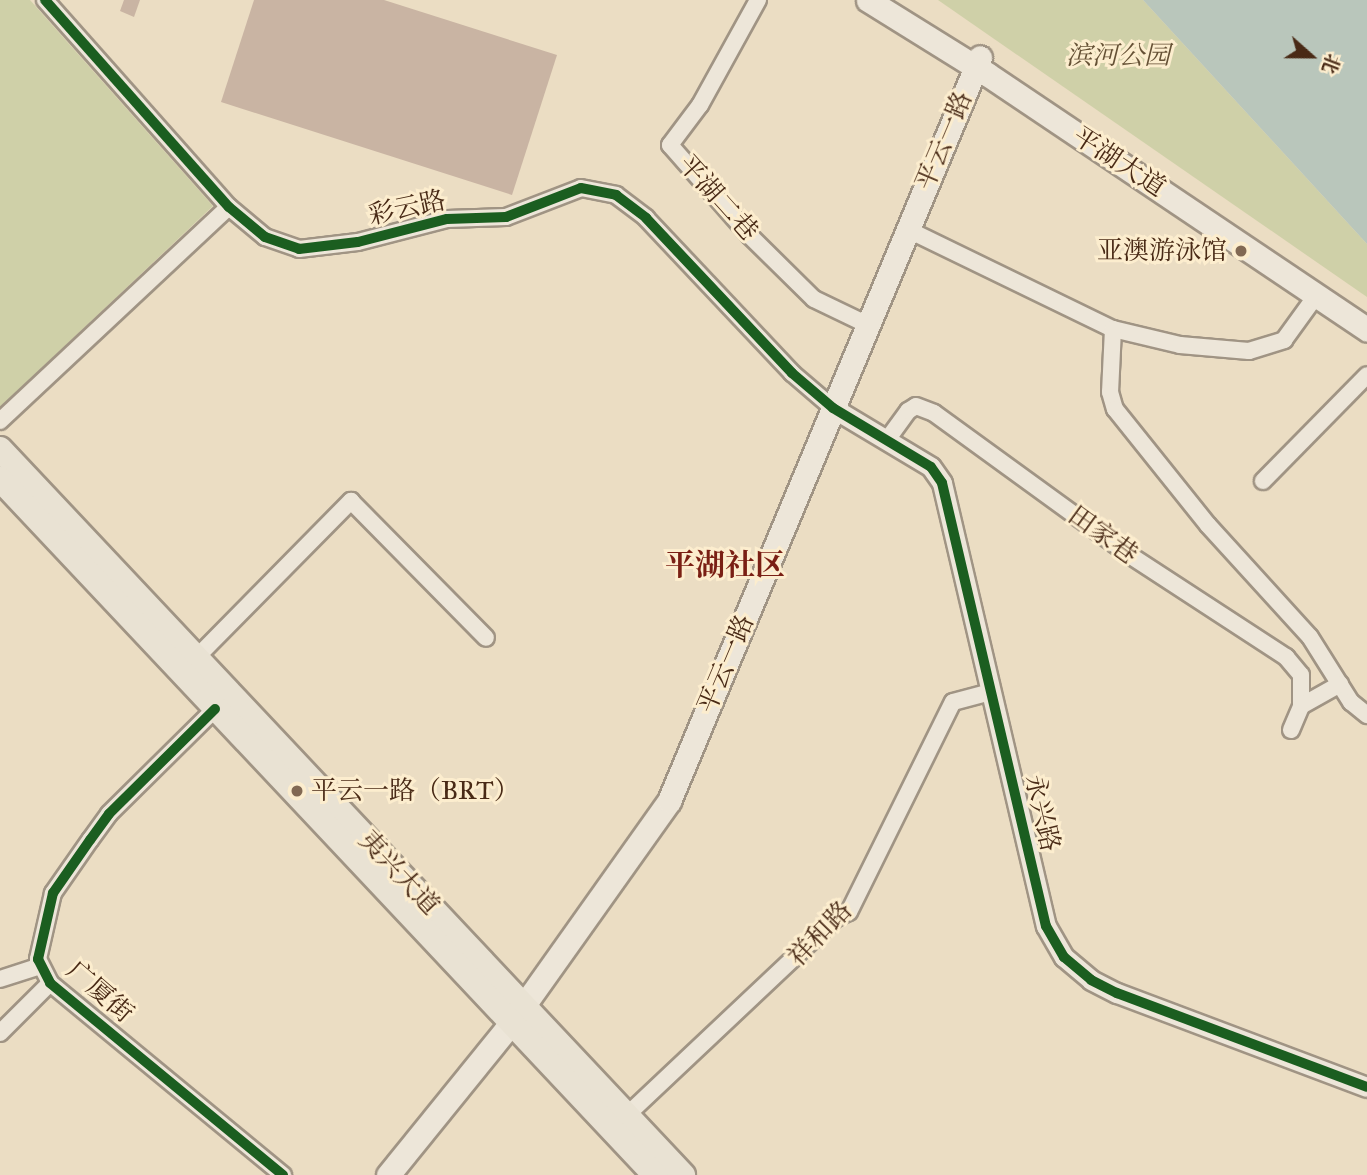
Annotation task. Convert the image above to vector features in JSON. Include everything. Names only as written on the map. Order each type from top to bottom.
[{"type":"main road","name":"平湖大道","points":[[868,0],[984,66],[1367,318]]},
{"type":"main road","name":"平湖大道","points":[[887,0],[1367,329]]},
{"type":"main road","name":"平云一路","points":[[838,411],[868,325],[984,66]]},
{"type":"main road","name":"平云一路","points":[[402,1175],[677,808],[838,411],[919,234],[984,66]]},
{"type":"main road","name":"夷兴大道","points":[[0,449],[197,658],[521,1018],[655,1175]]},
{"type":"main road","name":"夷兴大道","points":[[0,479],[215,709],[521,1018],[626,1115],[682,1175]]},
{"type":"main road","name":"平云一路","points":[[388,1175],[521,1018]]},
{"type":"street","name":"彩云路","points":[[45,0],[229,207],[265,237],[299,249],[358,242],[447,219],[506,217],[581,188],[616,195],[646,218],[792,373],[838,411]]},
{"type":"street","name":"平湖二巷","points":[[758,0],[700,104],[670,145],[749,235],[814,299],[868,325]]},
{"type":"street","points":[[0,421],[229,207]]},
{"type":"street","points":[[919,234],[1113,329],[1180,345],[1249,351],[1284,340],[1318,293]]},
{"type":"street","points":[[1113,329],[1110,391],[1115,409],[1208,525],[1310,637],[1340,684],[1367,715]]},
{"type":"street","points":[[1263,481],[1367,375]]},
{"type":"street","name":"田家巷","points":[[887,440],[908,411],[916,406],[934,413],[1159,575],[1286,657],[1301,675],[1301,706],[1291,730]]},
{"type":"street","name":"永兴路","points":[[838,411],[931,467],[942,483],[1046,926],[1064,957],[1091,980],[1117,993],[1367,1087]]},
{"type":"street","points":[[197,658],[351,501],[486,638]]},
{"type":"street","points":[[1301,706],[1340,684]]},
{"type":"street","name":"祥和路","points":[[626,1115],[836,918],[849,912],[953,702],[990,692]]},
{"type":"street","name":"广厦街","points":[[215,709],[109,814],[53,893],[40,949],[40,966],[50,983],[283,1175]]},
{"type":"street","points":[[0,979],[40,966]]},
{"type":"street","points":[[0,1033],[50,983]]},
{"type":"green space","points":[[0,0],[30,0],[213,206],[0,407]]},
{"type":"green space","name":"滨河公园","points":[[938,0],[1143,0],[1367,244],[1367,297]]},
{"type":"shaded area","points":[[1143,0],[1367,0],[1367,244]]},
{"type":"building","points":[[124,0],[140,0],[134,17],[120,11]]},
{"type":"building","points":[[254,0],[384,0],[557,55],[512,195],[221,102]]},
{"type":"cycle path","points":[[45,0],[229,207],[265,237],[299,249],[358,242],[447,219],[506,217],[581,188],[616,195],[646,218],[792,373],[833,408],[931,467],[942,483],[1046,926],[1064,957],[1091,980],[1117,993],[1367,1087]]},
{"type":"cycle path","points":[[215,709],[109,814],[90,840],[53,893],[38,959],[50,983],[283,1175]]},
{"type":"place","name":"亚澳游泳馆","points":[[1241,251]]},
{"type":"place","name":"平云一路（BRT）","points":[[297,791]]},
{"type":"district","name":"平湖社区","points":[[725,565]]}]
